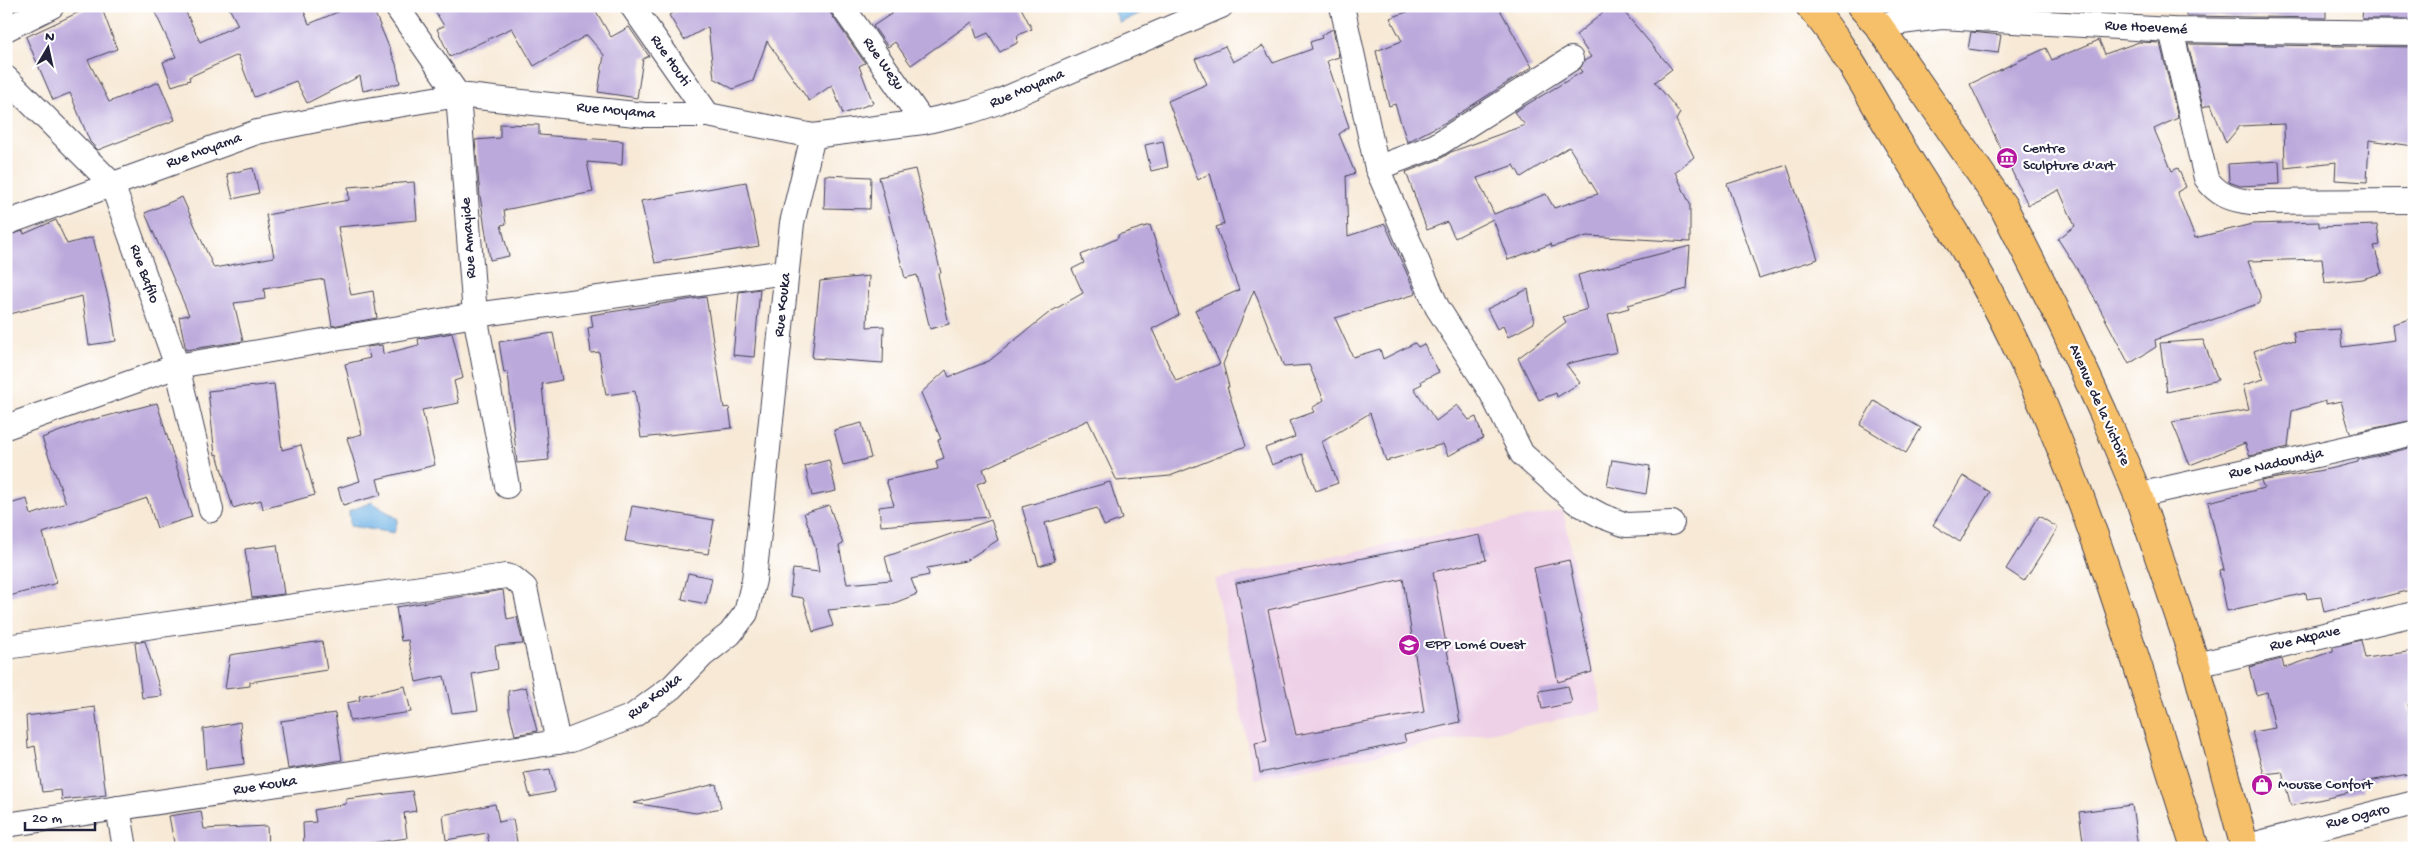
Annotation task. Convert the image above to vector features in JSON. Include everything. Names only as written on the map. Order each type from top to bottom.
[{"type":"highway","points":[[1810,6],[1832,32],[1903,151],[1953,227],[2012,336],[2083,501],[2195,848]]},
{"type":"highway","name":"Avenue de la Victoire","points":[[1870,16],[2003,206],[2062,323],[2138,495],[2196,665],[2243,847]]},
{"type":"street","points":[[6,29],[52,6]]},
{"type":"street","points":[[396,6],[458,95]]},
{"type":"street","name":"Rue Houti","points":[[632,6],[708,115]]},
{"type":"street","name":"Rue Moyama","points":[[6,223],[257,132],[356,112],[458,95],[646,115],[708,115],[813,136],[923,122],[971,111],[998,102],[1221,6]]},
{"type":"street","points":[[1342,6],[1377,168],[1437,307],[1491,392],[1522,454],[1576,502],[1602,516],[1626,525],[1672,523]]},
{"type":"street","name":"Rue Wezu","points":[[850,9],[923,122]]},
{"type":"street","name":"Rue Hoevemé","points":[[1870,16],[1940,17],[2171,30],[2414,33]]},
{"type":"street","points":[[2171,30],[2206,178],[2212,187],[2234,200],[2251,202],[2414,201]]},
{"type":"street","points":[[1377,168],[1435,146],[1571,59]]},
{"type":"street","name":"Rue Bafilo","points":[[6,78],[112,184],[177,366],[211,510]]},
{"type":"street","name":"Rue Amayide","points":[[458,95],[475,315],[507,486]]},
{"type":"street","name":"Rue Kouka","points":[[6,826],[558,742],[603,730],[633,716],[672,687],[703,655],[730,634],[746,613],[754,580],[792,223],[813,136]]},
{"type":"street","points":[[6,427],[177,366],[475,315],[786,272]]},
{"type":"street","name":"Rue Nadoundja","points":[[2138,495],[2414,433]]},
{"type":"street","points":[[6,647],[506,576],[513,578],[525,588],[558,742]]},
{"type":"street","name":"Rue Akpave","points":[[2196,665],[2414,614]]},
{"type":"street","name":"Rue Ogaro","points":[[2243,847],[2414,803]]},
{"type":"street","points":[[118,808],[125,848]]},
{"type":"shaded area","name":"EPP Lomé Ouest","points":[[1563,510],[1602,711],[1254,779],[1215,579]]},
{"type":"water","points":[[1112,6],[1153,6],[1153,7],[1120,23]]},
{"type":"water","points":[[372,502],[398,519],[394,533],[350,526],[349,511]]},
{"type":"building","points":[[92,6],[101,6],[117,49],[88,60],[109,102],[159,82],[175,120],[98,150],[90,142],[70,93],[53,100],[26,37]]},
{"type":"building","points":[[152,6],[183,6],[200,42],[238,25],[228,6],[302,6],[309,24],[352,6],[372,6],[396,64],[400,83],[363,91],[360,76],[307,103],[296,81],[254,97],[238,55],[189,77],[190,80],[172,86],[163,62],[176,57]]},
{"type":"building","points":[[432,6],[593,6],[611,37],[629,27],[649,56],[643,59],[637,98],[598,92],[604,55],[587,35],[534,66],[512,28],[450,57],[437,29],[444,26]]},
{"type":"building","points":[[685,6],[828,6],[831,14],[865,63],[859,66],[873,103],[843,114],[832,85],[809,101],[767,41],[753,81],[733,89],[714,78],[708,27],[684,40],[669,15]]},
{"type":"building","points":[[903,6],[1020,6],[1032,29],[1018,35],[1017,43],[1000,52],[988,33],[977,38],[972,22],[911,65],[895,42],[888,47],[873,26]]},
{"type":"building","points":[[1424,6],[1498,6],[1532,67],[1446,122],[1407,142],[1395,104],[1389,106],[1376,51],[1402,41],[1390,18]]},
{"type":"building","points":[[1611,6],[1619,6],[1672,69],[1655,82],[1680,113],[1676,120],[1694,157],[1675,172],[1690,204],[1690,242],[1587,236],[1552,247],[1551,244],[1508,260],[1493,219],[1455,238],[1447,222],[1427,230],[1406,172],[1440,159],[1451,152],[1525,125],[1514,112],[1582,72],[1580,69],[1584,61],[1591,57],[1576,35]],"holes":[[[1569,147],[1598,194],[1554,208],[1546,194],[1494,214],[1477,178],[1514,165],[1521,177]]]},
{"type":"building","points":[[2186,6],[2326,6],[2326,18],[2186,16]]},
{"type":"building","points":[[2363,6],[2414,6],[2414,19],[2362,19]]},
{"type":"building","points":[[1333,29],[1339,57],[1327,61],[1349,127],[1339,134],[1355,173],[1346,176],[1348,236],[1385,224],[1416,294],[1335,318],[1353,357],[1380,349],[1383,359],[1415,343],[1418,347],[1424,344],[1439,372],[1421,381],[1422,384],[1414,388],[1436,421],[1457,405],[1469,420],[1476,417],[1483,438],[1448,456],[1443,444],[1386,461],[1370,413],[1322,442],[1338,483],[1316,491],[1302,454],[1272,465],[1265,448],[1295,437],[1289,421],[1314,412],[1312,408],[1324,400],[1309,365],[1284,367],[1254,290],[1223,364],[1229,387],[1227,387],[1246,446],[1170,476],[1117,481],[1088,420],[983,469],[987,480],[977,484],[989,517],[881,526],[879,507],[894,505],[886,480],[938,469],[936,461],[944,458],[938,440],[941,439],[921,393],[946,370],[949,377],[989,361],[1050,312],[1083,293],[1072,269],[1084,263],[1081,255],[1118,238],[1118,235],[1150,225],[1179,315],[1152,329],[1176,381],[1220,364],[1195,310],[1239,290],[1216,227],[1224,224],[1210,173],[1198,180],[1168,101],[1207,84],[1195,59],[1225,46],[1233,62],[1263,46],[1273,63],[1312,49],[1310,42],[1322,38],[1321,35]]},
{"type":"building","points":[[1971,32],[2001,35],[1998,53],[1968,49]]},
{"type":"building","points":[[2099,40],[2105,54],[2139,42],[2160,43],[2178,118],[2154,129],[2172,171],[2178,168],[2186,187],[2177,192],[2195,238],[2252,224],[2319,222],[2319,227],[2377,225],[2380,245],[2374,246],[2382,273],[2362,279],[2325,283],[2322,259],[2248,261],[2260,295],[2260,303],[2155,340],[2156,347],[2129,364],[2089,288],[2058,239],[2075,226],[2059,190],[2028,205],[1970,84],[2046,48],[2052,60]]},
{"type":"building","points":[[2188,44],[2414,47],[2414,146],[2369,140],[2367,182],[2335,180],[2336,162],[2285,168],[2284,124],[2240,126],[2226,143],[2211,104],[2203,107]]},
{"type":"building","points":[[500,124],[539,125],[539,135],[623,141],[622,165],[587,162],[593,192],[504,210],[506,224],[501,225],[509,256],[490,260],[480,196],[475,140],[500,138]]},
{"type":"building","points":[[1163,141],[1168,167],[1151,171],[1145,145]]},
{"type":"building","points":[[2279,161],[2280,184],[2240,186],[2229,182],[2228,164]]},
{"type":"building","points":[[1787,165],[1818,259],[1759,278],[1727,184]]},
{"type":"building","points":[[253,168],[259,193],[233,199],[227,174]]},
{"type":"building","points":[[915,169],[941,273],[938,274],[949,324],[930,329],[917,275],[905,278],[879,177]]},
{"type":"building","points":[[825,175],[871,177],[870,209],[824,208]]},
{"type":"building","points":[[414,182],[417,220],[338,227],[351,295],[373,291],[377,318],[332,326],[324,279],[264,289],[265,299],[234,303],[243,341],[186,350],[179,317],[189,315],[145,213],[182,197],[214,268],[274,257],[266,215],[349,200],[348,187]]},
{"type":"building","points":[[746,182],[759,246],[655,263],[641,201]]},
{"type":"building","points":[[56,220],[67,244],[93,237],[111,309],[116,341],[89,345],[82,296],[6,315],[6,236],[23,231],[24,234]]},
{"type":"building","points":[[1690,246],[1687,289],[1628,305],[1629,308],[1608,314],[1617,352],[1566,364],[1580,383],[1557,397],[1556,393],[1539,400],[1518,358],[1566,322],[1563,317],[1587,309],[1578,275]]},
{"type":"building","points":[[869,276],[867,327],[884,326],[883,363],[812,358],[820,281]]},
{"type":"building","points":[[760,289],[754,357],[733,355],[739,292]]},
{"type":"building","points":[[1528,289],[1534,323],[1508,337],[1503,326],[1497,329],[1487,309]]},
{"type":"building","points":[[706,297],[724,408],[729,407],[732,428],[641,438],[635,391],[606,395],[599,352],[591,353],[588,328],[593,327],[591,315]]},
{"type":"building","points":[[2414,318],[2414,420],[2350,433],[2341,401],[2326,404],[2326,401],[2292,411],[2288,447],[2250,456],[2245,443],[2190,465],[2172,422],[2249,410],[2243,385],[2264,379],[2254,351],[2284,340],[2295,342],[2293,332],[2340,329],[2342,347],[2395,340],[2393,324]]},
{"type":"building","points":[[452,333],[463,378],[454,381],[459,403],[422,410],[435,465],[377,479],[381,495],[343,505],[338,488],[360,481],[347,438],[362,434],[345,364],[370,358],[367,347],[382,345],[383,354],[419,345],[418,339]]},
{"type":"building","points":[[553,333],[562,380],[542,384],[549,460],[517,463],[508,372],[504,373],[499,342]]},
{"type":"building","points":[[2203,340],[2218,380],[2167,392],[2160,343]]},
{"type":"building","points":[[274,384],[282,450],[301,445],[315,495],[263,509],[261,500],[233,508],[217,454],[215,455],[208,391]]},
{"type":"building","points":[[1874,401],[1921,428],[1906,453],[1860,425]]},
{"type":"building","points":[[157,403],[192,517],[157,528],[147,498],[43,533],[57,583],[6,597],[6,505],[27,499],[31,515],[66,503],[42,438],[84,422]]},
{"type":"building","points":[[862,423],[871,458],[843,465],[834,430]]},
{"type":"building","points":[[2414,447],[2414,589],[2324,612],[2321,597],[2307,599],[2306,593],[2227,611],[2219,571],[2224,570],[2208,502],[2264,488],[2261,481],[2334,468],[2358,462],[2358,460]]},
{"type":"building","points":[[829,460],[836,491],[812,496],[805,466]]},
{"type":"building","points":[[1612,460],[1650,466],[1646,494],[1607,486]]},
{"type":"building","points":[[1963,476],[1990,492],[1960,542],[1933,525]]},
{"type":"building","points":[[1110,482],[1122,519],[1104,526],[1097,508],[1045,523],[1055,561],[1039,566],[1022,507]]},
{"type":"building","points":[[829,505],[843,544],[839,546],[847,584],[891,580],[885,557],[991,520],[998,540],[965,561],[927,568],[929,575],[911,579],[917,594],[892,604],[828,610],[833,626],[813,632],[803,598],[790,596],[793,569],[819,572],[815,546],[804,513]]},
{"type":"building","points":[[632,506],[714,520],[708,554],[625,541]]},
{"type":"building","points":[[2039,516],[2058,528],[2024,581],[2006,569]]},
{"type":"building","points":[[1480,535],[1486,560],[1433,572],[1460,722],[1404,735],[1406,742],[1260,773],[1255,743],[1267,741],[1236,583]],"holes":[[[1403,579],[1424,712],[1296,735],[1268,610]]]},
{"type":"building","points":[[277,545],[284,594],[252,598],[245,549]]},
{"type":"building","points":[[1569,560],[1592,672],[1558,682],[1534,568]]},
{"type":"building","points":[[688,573],[712,578],[706,604],[682,599]]},
{"type":"building","points":[[503,590],[507,619],[517,617],[523,644],[495,646],[498,669],[472,674],[478,710],[452,713],[444,676],[416,682],[408,640],[401,641],[396,607]]},
{"type":"building","points":[[2361,640],[2365,658],[2414,651],[2414,704],[2407,705],[2414,733],[2414,773],[2363,782],[2363,790],[2291,806],[2282,772],[2264,774],[2252,732],[2275,728],[2267,692],[2256,695],[2249,667],[2282,659],[2284,668],[2333,651],[2333,647]]},
{"type":"building","points":[[145,641],[162,696],[142,698],[135,643]]},
{"type":"building","points":[[322,641],[327,670],[250,682],[250,686],[225,689],[230,655]]},
{"type":"building","points":[[405,686],[411,712],[350,721],[347,703],[360,700],[359,696]]},
{"type":"building","points":[[1568,686],[1572,703],[1542,709],[1539,691]]},
{"type":"building","points":[[526,687],[537,731],[515,735],[509,710],[508,691]]},
{"type":"building","points":[[95,707],[106,795],[62,800],[61,790],[42,792],[35,746],[28,748],[26,716]]},
{"type":"building","points":[[335,713],[342,760],[288,769],[281,721]]},
{"type":"building","points":[[240,722],[244,764],[206,769],[203,729]]},
{"type":"building","points":[[550,769],[555,792],[530,797],[524,773]]},
{"type":"building","points":[[716,784],[721,808],[696,813],[633,803]]},
{"type":"building","points":[[412,791],[416,811],[404,813],[407,838],[349,846],[349,848],[304,848],[303,823],[316,822],[314,810],[346,804],[346,799]]},
{"type":"building","points":[[495,804],[499,822],[513,819],[518,848],[490,848],[487,833],[446,840],[443,815]]},
{"type":"building","points":[[2132,805],[2138,848],[2084,848],[2079,812]]},
{"type":"building","points":[[201,811],[204,829],[267,826],[268,848],[175,848],[169,816]]},
{"type":"place","name":"Centre Sculpture d'art","points":[[2007,158]]},
{"type":"place","name":"EPP Lomé Ouest","points":[[1409,645]]},
{"type":"place","name":"Mousse Confort","points":[[2262,785]]}]
